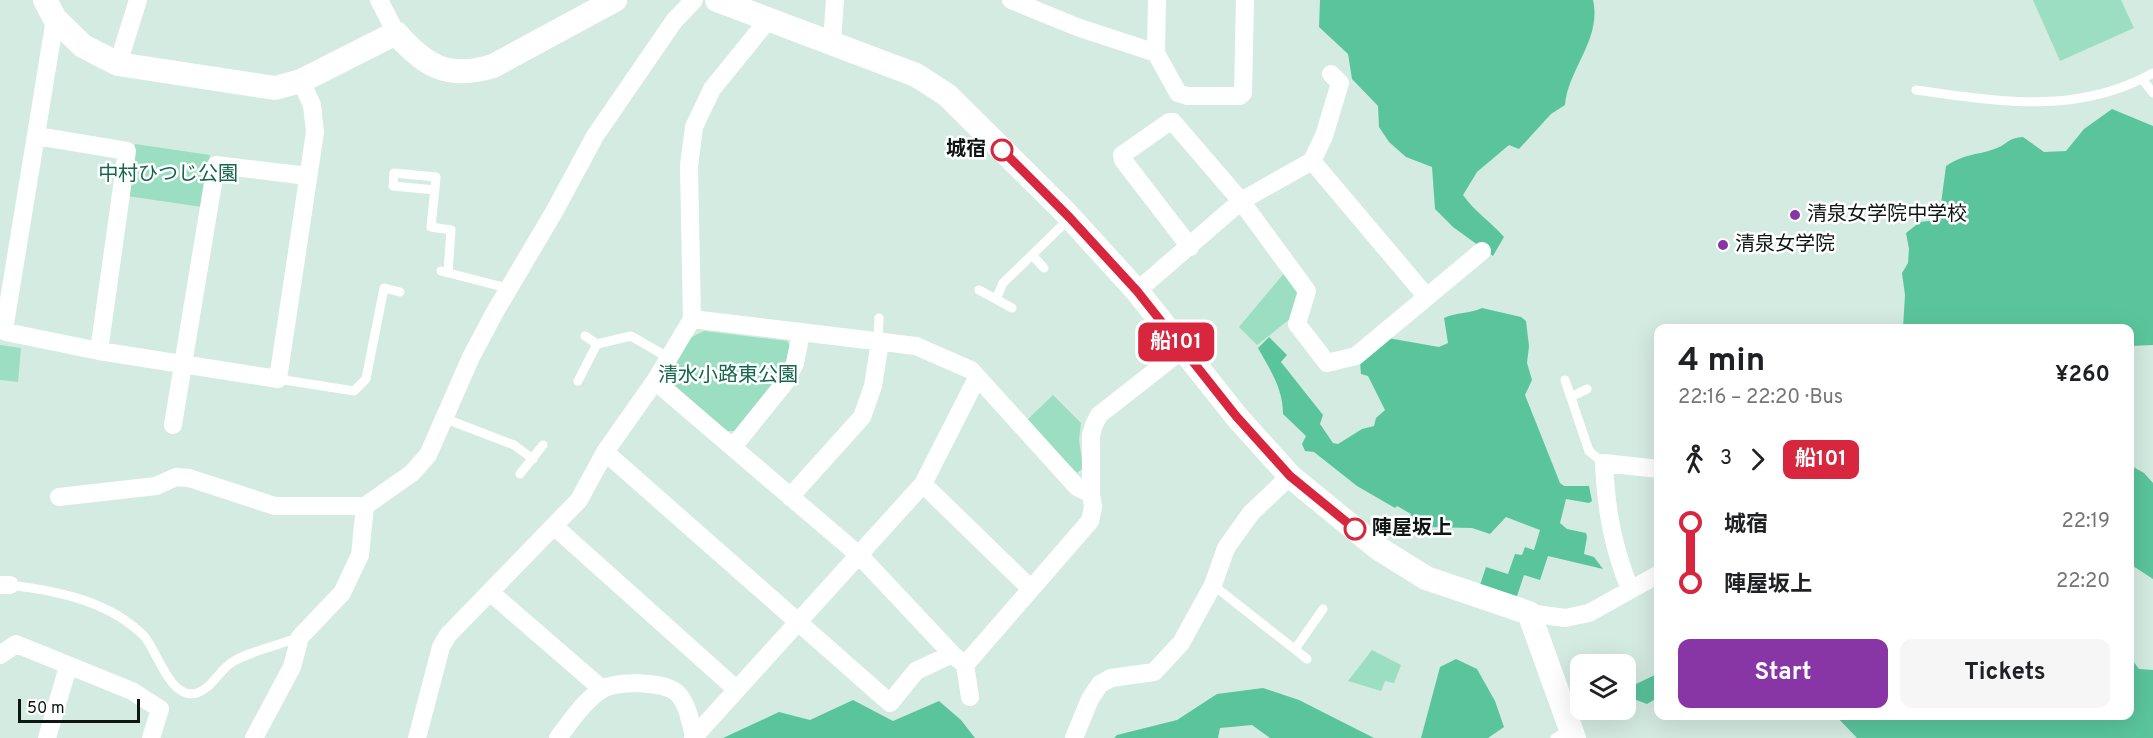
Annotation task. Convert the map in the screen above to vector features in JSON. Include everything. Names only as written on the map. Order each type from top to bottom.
[{"type":"street","points":[[118,64],[138,0]]},
{"type":"street","points":[[379,0],[396,33],[415,55],[428,63],[459,71],[477,71],[493,66],[615,0]]},
{"type":"street","points":[[59,497],[156,486],[176,477],[189,478],[274,506],[365,506],[412,472],[428,455],[446,419],[471,357],[507,288],[554,212],[595,136],[674,21],[694,0]]},
{"type":"street","points":[[717,0],[832,42],[930,83],[947,95],[1070,218],[1137,291],[1182,350],[1290,476],[1378,548],[1426,578],[1529,613],[1565,618],[1589,613],[1654,577]]},
{"type":"street","points":[[832,42],[835,0]]},
{"type":"street","points":[[1011,0],[1077,27],[1156,53]]},
{"type":"street","points":[[1157,0],[1156,53],[1178,93],[1187,96],[1240,96],[1243,93],[1245,0]]},
{"type":"street","points":[[50,10],[83,46],[118,64],[275,88],[301,81],[396,33]]},
{"type":"street","points":[[50,10],[37,136],[4,330],[99,351],[278,379],[315,118],[301,81]]},
{"type":"street","points":[[417,738],[441,647],[448,634],[579,500],[605,452],[656,381],[692,319],[689,166],[694,127],[712,89],[768,20]]},
{"type":"street","points":[[1137,291],[1241,201],[1312,161],[1324,135],[1340,83],[1331,74]]},
{"type":"street","points":[[1190,247],[1123,160],[1122,155],[1169,122],[1173,122],[1241,201],[1307,291],[1297,324],[1327,363],[1356,356],[1482,251]]},
{"type":"street","points":[[37,136],[127,151],[99,351]]},
{"type":"street","points":[[1312,161],[1426,296]]},
{"type":"street","points":[[173,425],[216,165],[308,176]]},
{"type":"street","points":[[692,319],[916,346],[971,370],[1077,487],[1091,494]]},
{"type":"street","points":[[733,447],[786,381],[795,363],[801,333]]},
{"type":"street","points":[[790,497],[862,417],[873,386],[879,342]]},
{"type":"street","points":[[605,452],[890,703],[916,671],[959,660],[1031,590],[1090,521],[1093,507],[1091,435],[1099,416],[1182,350]]},
{"type":"street","points":[[693,737],[860,556],[923,484],[977,378]]},
{"type":"street","points":[[656,381],[860,556],[959,660],[970,697]]},
{"type":"street","points":[[1630,589],[1615,552],[1609,522],[1604,464],[1654,469]]},
{"type":"street","points":[[1074,738],[1090,699],[1100,684],[1111,678],[1140,675],[1158,669],[1181,643],[1213,585],[1226,548],[1251,513],[1290,476]]},
{"type":"street","points":[[923,484],[1031,590]]},
{"type":"street","points":[[254,738],[288,675],[300,638],[342,593],[360,555],[365,506]]},
{"type":"street","points":[[555,527],[736,689]]},
{"type":"street","points":[[490,592],[602,689]]},
{"type":"street","points":[[1529,613],[1567,735]]},
{"type":"street","points":[[0,655],[16,644],[132,691],[160,709],[151,738]]},
{"type":"street","points":[[47,738],[68,667]]},
{"type":"street","points":[[558,738],[580,710],[602,689],[619,682],[663,687],[675,691],[685,704],[693,737]]},
{"type":"lane","points":[[1916,90],[2017,103],[2058,103],[2099,94],[2153,73]]},
{"type":"lane","points":[[2142,79],[2153,93]]},
{"type":"lane","points":[[435,190],[431,227],[451,230],[445,272],[507,288]]},
{"type":"lane","points":[[996,299],[1003,283],[1070,218]]},
{"type":"lane","points":[[1032,255],[1044,268]]},
{"type":"lane","points":[[278,379],[354,391],[366,379],[384,288],[400,292]]},
{"type":"lane","points":[[980,290],[1012,308]]},
{"type":"lane","points":[[879,318],[879,342]]},
{"type":"lane","points":[[585,336],[597,344],[631,336],[669,358]]},
{"type":"lane","points":[[578,381],[597,344]]},
{"type":"lane","points":[[1565,380],[1589,451],[1604,464]]},
{"type":"lane","points":[[1570,397],[1587,389]]},
{"type":"lane","points":[[446,419],[514,445],[533,459]]},
{"type":"lane","points":[[520,474],[543,445]]},
{"type":"lane","points":[[5,585],[96,603],[109,609],[146,638],[166,674],[177,688],[189,693],[197,693],[210,685],[231,662],[300,638]]},
{"type":"lane","points":[[1213,585],[1307,659]]},
{"type":"lane","points":[[1295,649],[1323,609]]},
{"type":"green space","points":[[1320,0],[1593,0],[1595,14],[1593,28],[1567,92],[1565,105],[1551,114],[1519,149],[1509,145],[1477,172],[1463,195],[1504,237],[1493,256],[1453,227],[1435,209],[1432,167],[1406,157],[1389,142],[1379,127],[1378,106],[1352,79],[1348,54],[1319,27]]},
{"type":"green space","points":[[2033,0],[2121,0],[2134,28],[2060,61]]},
{"type":"green space","points":[[2112,109],[2153,126],[2153,345],[2134,346],[2134,324],[1903,324],[1905,295],[1902,273],[1908,263],[1909,249],[1906,233],[1920,222],[1936,220],[1940,211],[1946,166],[1960,158],[1997,148],[2011,140],[2023,137],[2044,152],[2066,151],[2084,129]]},
{"type":"green space","name":"中村ひつじ公園","points":[[135,144],[210,155],[202,207],[127,196]]},
{"type":"green space","points":[[1285,272],[1298,293],[1290,319],[1257,345],[1239,327]]},
{"type":"green space","points":[[1482,308],[1521,317],[1526,321],[1529,346],[1527,363],[1532,380],[1525,395],[1560,483],[1564,486],[1589,486],[1592,501],[1589,503],[1566,499],[1560,523],[1567,529],[1586,533],[1584,554],[1594,557],[1603,569],[1548,556],[1540,580],[1524,575],[1517,596],[1479,588],[1486,567],[1508,574],[1515,554],[1522,555],[1525,547],[1534,550],[1540,530],[1506,517],[1490,534],[1472,528],[1427,527],[1409,518],[1411,514],[1397,506],[1395,508],[1357,486],[1314,452],[1305,451],[1302,444],[1306,436],[1283,414],[1278,387],[1258,348],[1269,337],[1287,355],[1281,362],[1323,415],[1320,424],[1333,443],[1338,444],[1362,429],[1374,426],[1376,418],[1385,410],[1368,376],[1361,374],[1360,362],[1388,338],[1439,347],[1448,343],[1444,318]]},
{"type":"green space","name":"清水小路東公園","points":[[704,331],[787,341],[793,350],[790,363],[737,431],[727,431],[673,384],[672,369],[690,338]]},
{"type":"green space","points":[[0,345],[21,348],[18,382],[0,380]]},
{"type":"green space","points":[[1053,395],[1081,423],[1079,440],[1083,468],[1077,473],[1026,421]]},
{"type":"green space","points":[[2134,467],[2144,473],[2153,483],[2153,579],[2134,567]]},
{"type":"green space","points":[[1372,650],[1401,665],[1394,683],[1385,681],[1381,691],[1348,681]]},
{"type":"green space","points":[[1456,659],[1477,669],[1495,701],[1504,727],[1488,738],[1421,738],[1440,667]]},
{"type":"green space","points":[[2134,662],[2139,669],[2153,670],[2153,738],[1857,738],[1840,720],[2134,720]]},
{"type":"green space","points":[[1654,675],[1654,700],[1647,704],[1636,700],[1636,684]]},
{"type":"green space","points":[[1263,688],[1299,700],[1374,738],[1270,738],[1252,725],[1220,728],[1218,738],[1114,738],[1117,735],[1177,720],[1217,694]]},
{"type":"green space","points":[[853,700],[893,721],[939,701],[961,720],[975,738],[723,738],[779,712],[810,720]]},
{"type":"bus line","name":"船101","points":[[1002,150],[1070,218],[1137,291],[1236,416],[1290,476],[1355,529]]},
{"type":"place","name":"城宿","points":[[1002,150]]},
{"type":"place","name":"清泉女学院中学校","points":[[1795,215]]},
{"type":"place","name":"清泉女学院","points":[[1723,245]]},
{"type":"place","name":"陣屋坂上","points":[[1355,529]]}]
